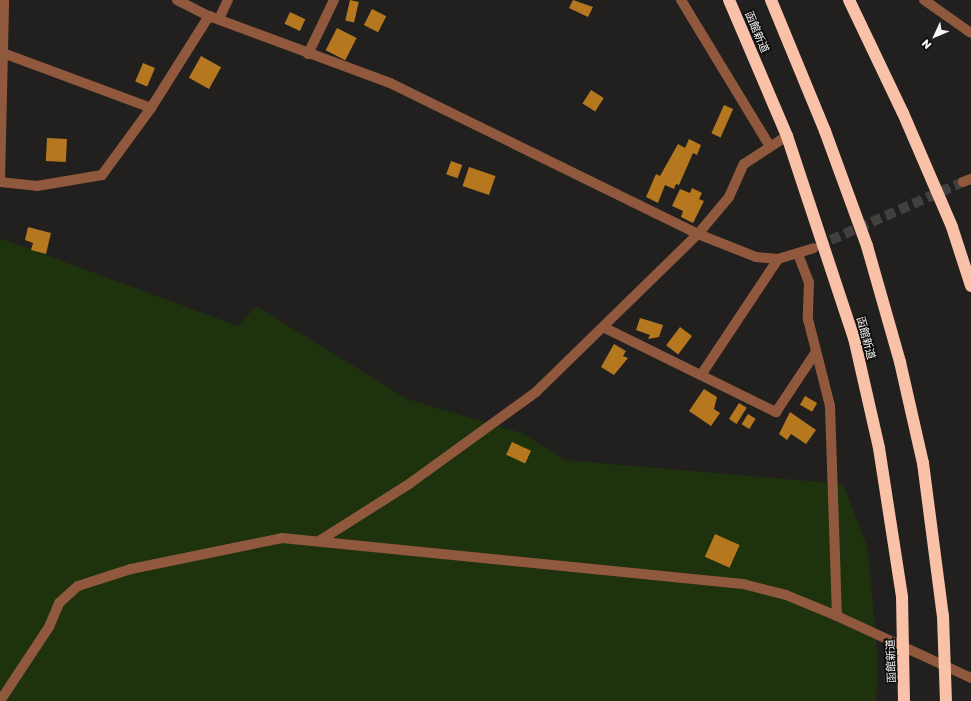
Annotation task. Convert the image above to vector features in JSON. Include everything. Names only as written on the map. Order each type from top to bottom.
[{"type":"highway","name":"函館新道","points":[[729,0],[787,136],[854,338],[879,448],[902,597],[904,701]]},
{"type":"highway","points":[[771,0],[825,131],[866,246],[898,355],[923,463],[943,616],[946,701]]},
{"type":"highway","points":[[849,0],[904,113],[952,227],[971,286]]},
{"type":"street","points":[[4,0],[1,53],[0,182],[37,186],[102,175],[151,108],[209,16]]},
{"type":"street","points":[[177,0],[209,16],[308,54],[390,83],[698,234],[756,257],[778,259],[798,254],[813,248]]},
{"type":"street","points":[[219,19],[228,0]]},
{"type":"street","points":[[308,54],[334,0]]},
{"type":"street","points":[[681,0],[769,145]]},
{"type":"street","points":[[924,0],[971,33]]},
{"type":"street","points":[[1,53],[151,108]]},
{"type":"street","points":[[319,541],[410,484],[536,392],[606,328],[698,234],[729,197],[744,164],[769,145],[787,136]]},
{"type":"street","points":[[798,254],[809,282],[808,319],[830,406],[838,616]]},
{"type":"street","points":[[701,376],[778,259]]},
{"type":"street","points":[[606,328],[776,412],[816,352]]},
{"type":"street","points":[[0,701],[49,627],[60,603],[78,586],[131,569],[282,538],[743,584],[786,595],[838,616],[971,678]]},
{"type":"green space","points":[[0,238],[238,326],[256,306],[407,399],[522,433],[565,460],[843,484],[868,549],[878,666],[876,701],[0,701]]},
{"type":"building","points":[[350,0],[359,2],[354,22],[345,20]]},
{"type":"building","points":[[573,0],[593,7],[588,17],[569,8]]},
{"type":"building","points":[[372,9],[386,16],[378,32],[364,25]]},
{"type":"building","points":[[290,12],[305,19],[300,31],[285,24]]},
{"type":"building","points":[[337,28],[357,38],[345,60],[326,50]]},
{"type":"building","points":[[201,56],[221,67],[209,89],[189,78]]},
{"type":"building","points":[[143,63],[155,68],[147,86],[135,81]]},
{"type":"building","points":[[591,90],[604,98],[595,112],[583,104]]},
{"type":"building","points":[[724,105],[733,109],[721,137],[711,133]]},
{"type":"building","points":[[47,138],[67,139],[66,162],[46,161]]},
{"type":"building","points":[[689,139],[701,145],[697,155],[693,153],[679,185],[676,184],[674,189],[665,185],[658,203],[646,197],[656,174],[660,176],[678,144],[685,148]]},
{"type":"building","points":[[451,161],[462,165],[457,178],[446,174]]},
{"type":"building","points":[[469,167],[495,176],[489,195],[462,186]]},
{"type":"building","points":[[692,188],[702,193],[699,199],[704,201],[693,223],[681,217],[683,211],[672,206],[680,189],[690,193]]},
{"type":"building","points":[[28,227],[51,233],[46,254],[31,250],[33,243],[25,240]]},
{"type":"building","points":[[640,318],[663,325],[659,337],[648,339],[650,335],[636,330]]},
{"type":"building","points":[[680,327],[692,336],[678,354],[666,345]]},
{"type":"building","points":[[614,344],[626,351],[623,356],[628,358],[614,375],[601,367]]},
{"type":"building","points":[[704,389],[717,397],[714,409],[720,413],[711,426],[689,411]]},
{"type":"building","points":[[805,396],[817,403],[812,412],[800,405]]},
{"type":"building","points":[[739,403],[747,408],[737,424],[729,419]]},
{"type":"building","points":[[790,412],[816,430],[806,444],[791,434],[787,440],[779,434]]},
{"type":"building","points":[[748,414],[756,419],[749,429],[742,424]]},
{"type":"building","points":[[512,442],[531,451],[525,464],[506,455]]},
{"type":"building","points":[[715,534],[740,545],[729,568],[705,557]]},
{"type":"tunnel","points":[[817,246],[963,182]]}]
